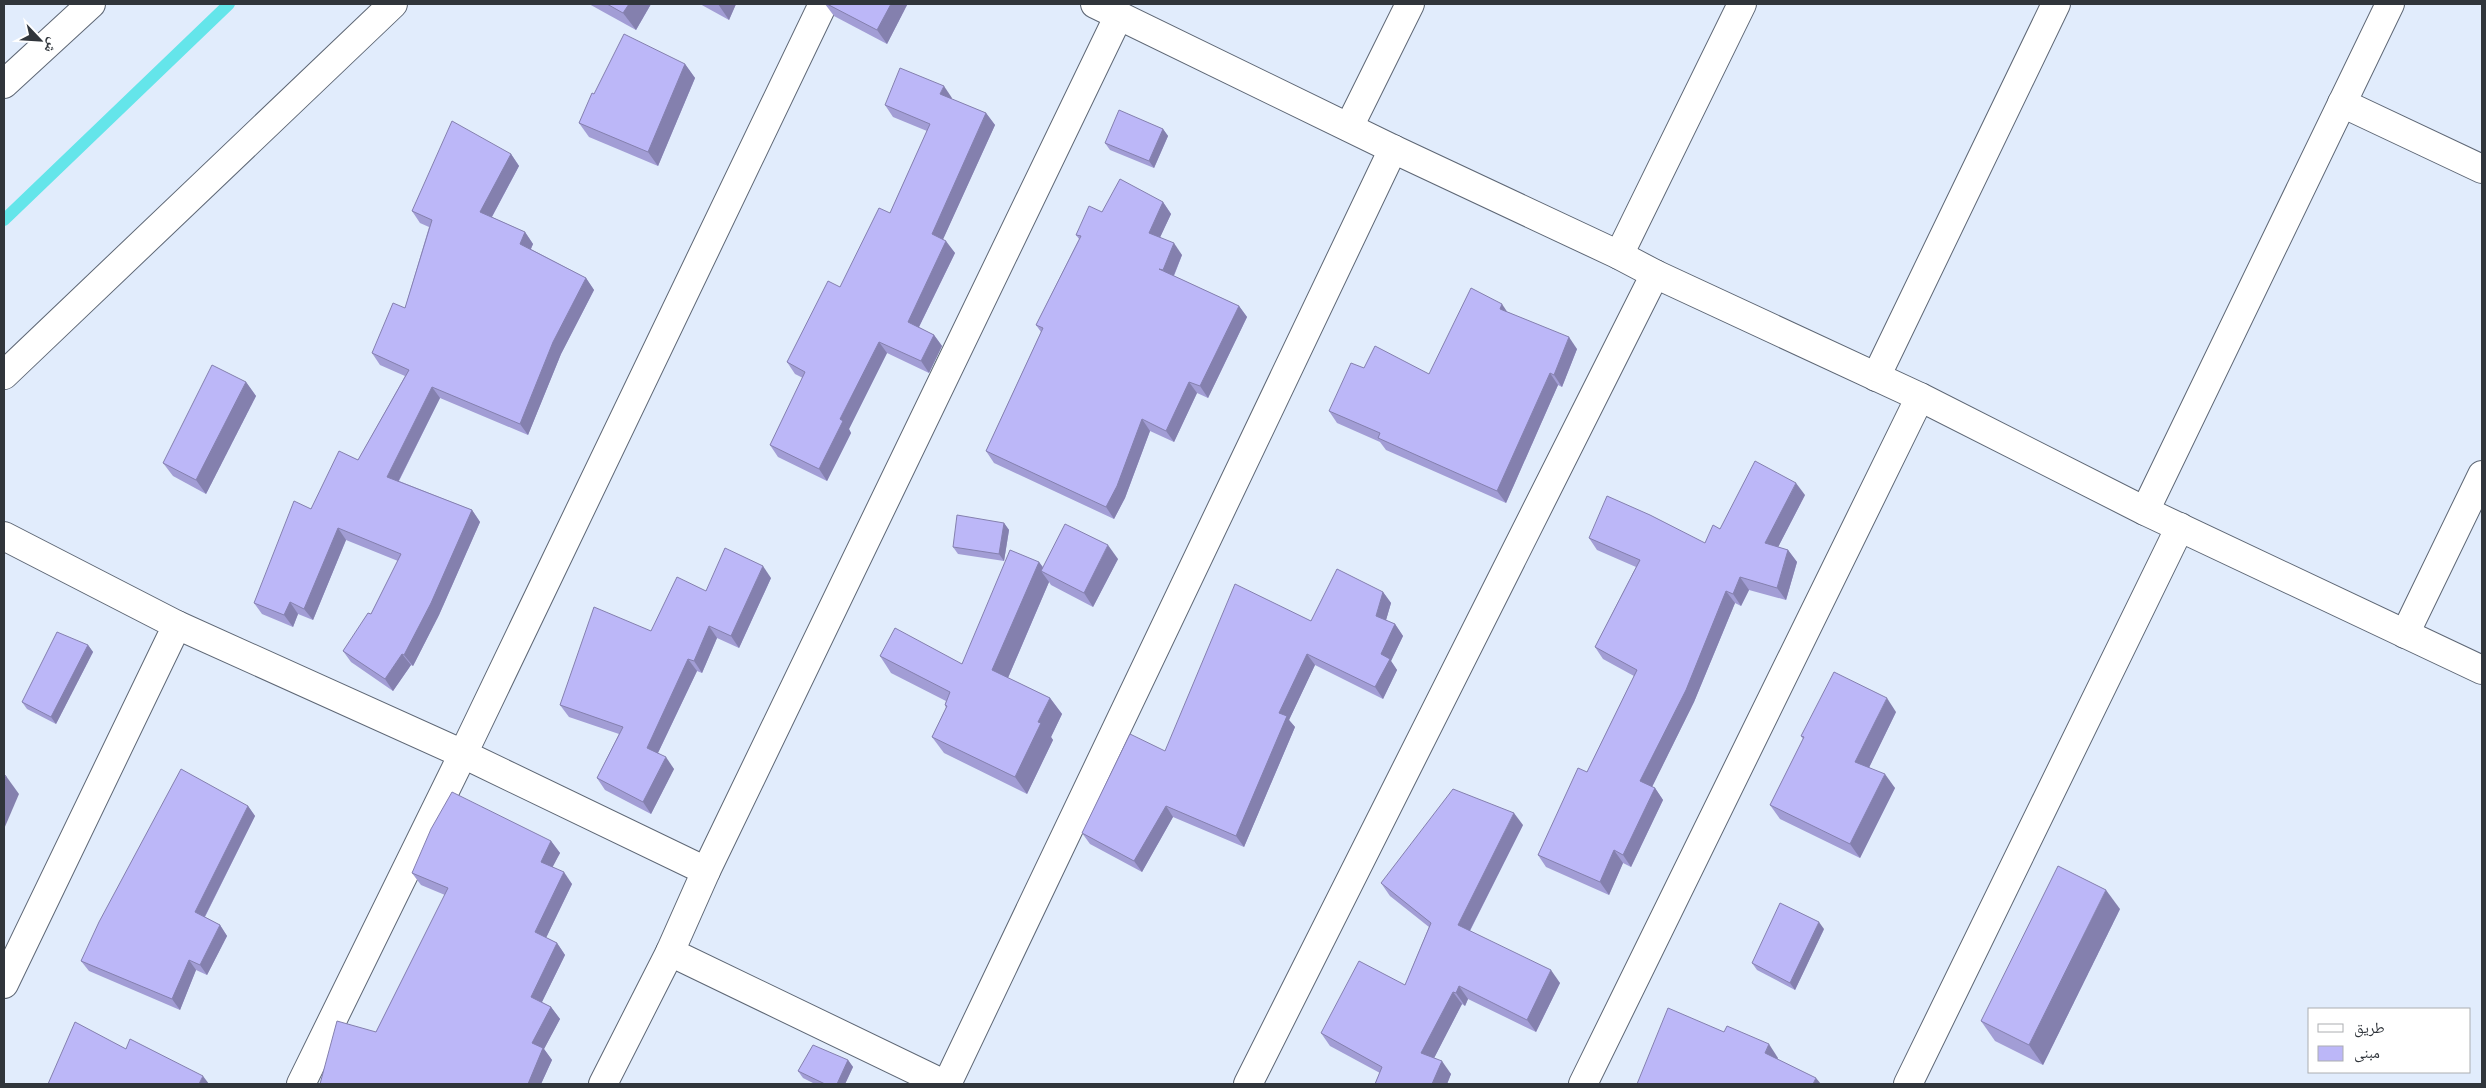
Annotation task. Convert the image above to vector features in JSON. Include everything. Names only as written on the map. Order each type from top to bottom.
[{"type":"street","points":[[4,84],[91,4]]},
{"type":"street","points":[[4,375],[393,4]]},
{"type":"street","points":[[301,1084],[463,754],[823,4]]},
{"type":"street","points":[[1349,127],[1410,4]]},
{"type":"street","points":[[1619,255],[1742,4]]},
{"type":"street","points":[[1876,377],[2056,4]]},
{"type":"street","points":[[2145,511],[2390,4]]},
{"type":"street","points":[[604,1084],[670,952],[1107,9],[1393,149],[1619,255],[1655,274],[1920,397],[2180,528],[2482,670]]},
{"type":"street","points":[[2342,103],[2482,169]]},
{"type":"street","points":[[670,952],[945,1084],[1393,149]]},
{"type":"street","points":[[1248,1084],[1655,274]]},
{"type":"street","points":[[1583,1084],[1920,397]]},
{"type":"street","points":[[2405,634],[2482,475]]},
{"type":"street","points":[[1908,1084],[2180,528]]},
{"type":"street","points":[[4,536],[177,625],[463,754],[706,871]]},
{"type":"street","points":[[4,984],[177,625]]},
{"type":"building","points":[[607,4],[629,4],[623,13]]},
{"type":"building","points":[[827,4],[891,4],[877,30]]},
{"type":"building","points":[[624,34],[685,64],[648,152],[579,123],[592,93],[594,94]]},
{"type":"building","points":[[900,68],[944,86],[940,94],[986,113],[932,234],[946,241],[908,322],[934,335],[921,361],[879,342],[840,419],[843,421],[819,469],[770,445],[805,372],[787,362],[828,281],[840,287],[879,208],[890,213],[930,124],[885,105]]},
{"type":"building","points":[[1119,110],[1163,129],[1149,161],[1105,143]]},
{"type":"building","points":[[452,121],[511,154],[480,212],[525,232],[520,244],[586,278],[553,342],[520,424],[432,387],[387,477],[472,510],[431,603],[404,655],[402,654],[385,679],[343,651],[368,613],[371,614],[401,554],[338,528],[304,609],[290,602],[284,615],[254,603],[294,501],[311,509],[339,451],[358,460],[409,370],[372,353],[393,303],[405,308],[432,220],[412,211]]},
{"type":"building","points":[[1120,179],[1163,202],[1149,233],[1174,243],[1163,270],[1159,269],[1239,306],[1200,386],[1189,382],[1166,431],[1142,419],[1117,486],[1106,507],[986,451],[1043,328],[1036,325],[1081,236],[1076,235],[1089,206],[1102,212]]},
{"type":"building","points":[[1471,288],[1502,304],[1500,309],[1569,337],[1554,375],[1550,373],[1497,491],[1378,438],[1380,433],[1329,411],[1351,363],[1364,368],[1375,346],[1429,374]]},
{"type":"building","points":[[212,365],[246,382],[196,480],[163,463]]},
{"type":"building","points":[[1755,461],[1796,483],[1765,543],[1788,550],[1777,588],[1740,577],[1733,594],[1726,591],[1686,690],[1640,781],[1655,788],[1623,855],[1614,850],[1600,882],[1538,855],[1578,768],[1587,772],[1637,670],[1595,647],[1640,560],[1589,538],[1607,496],[1705,543],[1713,525],[1720,529]]},
{"type":"building","points":[[957,515],[1004,523],[999,554],[953,547]]},
{"type":"building","points":[[1065,524],[1108,545],[1084,593],[1041,571]]},
{"type":"building","points":[[725,548],[763,566],[731,636],[709,626],[694,661],[688,659],[647,748],[666,757],[643,802],[597,778],[623,727],[560,705],[594,607],[651,631],[677,577],[706,591]]},
{"type":"building","points":[[1010,550],[1039,562],[992,670],[1050,698],[1038,722],[1041,723],[1015,777],[932,737],[947,706],[945,705],[950,692],[880,656],[895,628],[962,664]]},
{"type":"building","points":[[1337,569],[1383,592],[1376,616],[1395,624],[1381,654],[1390,659],[1375,687],[1307,654],[1279,713],[1287,716],[1236,836],[1166,806],[1134,861],[1082,833],[1130,734],[1165,751],[1235,584],[1311,621]]},
{"type":"building","points":[[57,632],[88,645],[51,717],[22,702]]},
{"type":"building","points":[[1834,672],[1887,698],[1855,762],[1885,774],[1850,844],[1770,805],[1804,737],[1801,736]]},
{"type":"building","points":[[181,769],[248,806],[195,912],[220,925],[200,965],[189,960],[172,999],[81,961],[99,922]]},
{"type":"building","points":[[1453,789],[1514,813],[1458,925],[1551,970],[1527,1020],[1459,986],[1456,993],[1453,992],[1421,1053],[1442,1061],[1432,1084],[1375,1084],[1382,1067],[1321,1033],[1359,961],[1405,985],[1431,923],[1381,883]]},
{"type":"building","points":[[452,792],[551,841],[541,862],[564,872],[535,932],[557,943],[531,997],[551,1007],[532,1043],[543,1048],[528,1084],[320,1084],[337,1021],[376,1032],[448,888],[412,873],[431,829]]},
{"type":"building","points":[[2058,866],[2106,890],[2029,1045],[1981,1021]]},
{"type":"building","points":[[1780,903],[1819,922],[1790,983],[1752,963]]},
{"type":"building","points":[[1668,1008],[1724,1032],[1727,1026],[1769,1044],[1765,1053],[1816,1078],[1813,1084],[1637,1084]]},
{"type":"building","points":[[75,1022],[126,1049],[130,1039],[203,1076],[199,1084],[48,1084]]},
{"type":"building","points":[[813,1045],[848,1060],[837,1084],[825,1084],[798,1071]]},
{"type":"waterway","points":[[4,220],[229,4]]}]
